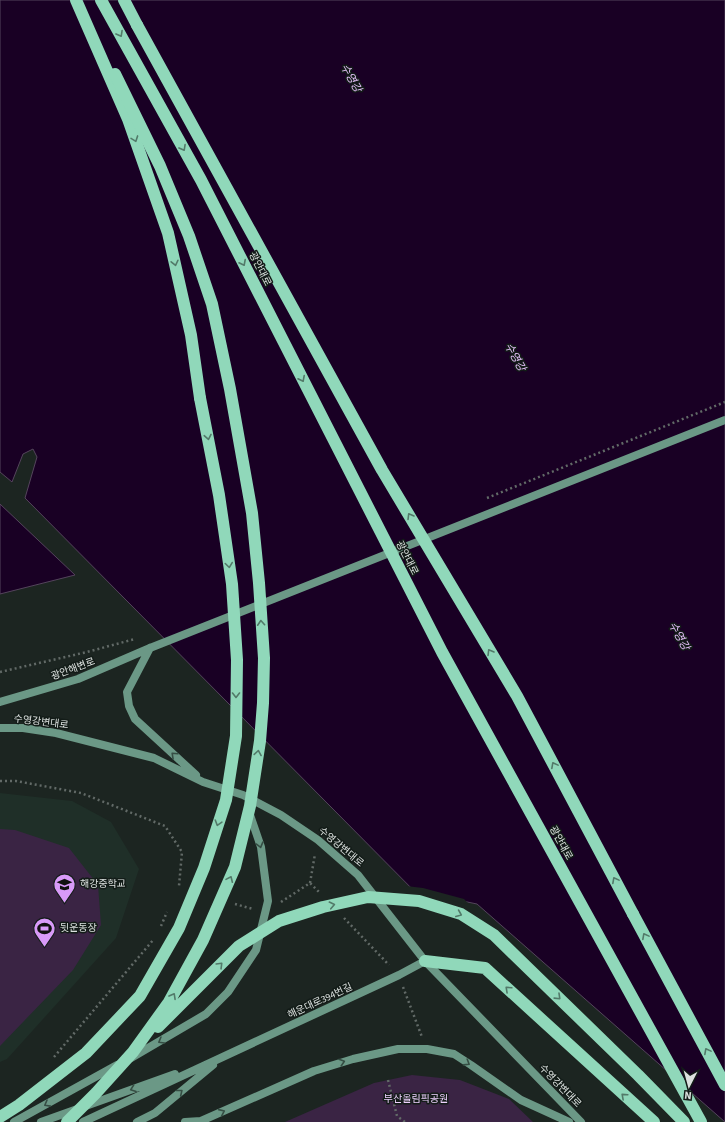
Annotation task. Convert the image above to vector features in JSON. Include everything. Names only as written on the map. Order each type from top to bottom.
[{"type":"highway","points":[[77,0],[115,74],[162,173],[189,236],[212,304],[230,389],[252,512],[264,658],[260,741],[250,806],[235,868],[203,940],[169,1002],[133,1052]]},
{"type":"highway","points":[[0,1117],[86,1053],[140,996],[179,928],[204,868],[226,800],[236,736],[237,660],[233,592],[219,495],[200,398],[191,335],[168,233],[128,119],[77,0]]},
{"type":"highway","name":"광안대로","points":[[101,0],[201,180],[442,652],[701,1122]]},
{"type":"highway","name":"광안대로","points":[[124,0],[382,470],[517,696],[725,1085]]},
{"type":"highway","points":[[67,1122],[96,1093],[133,1052],[239,946],[279,921],[323,907],[368,897],[419,900],[461,914],[494,935],[638,1075],[684,1122]]},
{"type":"highway","points":[[425,961],[485,968],[654,1122]]},
{"type":"main road","name":"광안해변로","points":[[0,702],[78,679],[150,648],[725,420]]},
{"type":"main road","points":[[150,648],[127,692],[129,706],[135,719],[203,782]]},
{"type":"main road","name":"수영강변대로","points":[[0,728],[24,728],[56,732],[154,758],[203,782],[242,795],[281,815],[318,840],[358,875],[425,961],[581,1122]]},
{"type":"main road","points":[[14,1122],[159,1043],[206,1014],[228,992],[256,950],[268,901],[261,847],[242,795]]},
{"type":"main road","name":"해운대로394번길","points":[[83,1122],[399,975],[425,961]]},
{"type":"main road","points":[[185,1122],[202,1121],[314,1071],[353,1059],[398,1049],[427,1050],[454,1054],[521,1100],[569,1122]]},
{"type":"main road","name":"해운대로394번길","points":[[41,1122],[223,1057]]},
{"type":"main road","name":"해운대로394번길","points":[[137,1122],[155,1113],[223,1057]]},
{"type":"path","points":[[0,672],[87,652],[136,638]]},
{"type":"path","points":[[0,781],[16,781],[81,793],[165,826],[182,852],[179,888]]},
{"type":"path","points":[[278,904],[310,883],[318,840]]},
{"type":"path","points":[[310,883],[321,894]]},
{"type":"path","points":[[229,902],[258,910]]},
{"type":"path","points":[[160,929],[169,908]]},
{"type":"path","points":[[343,917],[399,975],[427,1050]]},
{"type":"path","points":[[50,1062],[156,936]]},
{"type":"path","points":[[388,1080],[397,1116],[405,1122]]},
{"type":"shaded area","name":"해강중학교","points":[[0,793],[72,801],[111,822],[139,869],[116,938],[7,1059],[0,1062]]},
{"type":"green space","name":"뒷운동장","points":[[0,829],[15,830],[69,848],[98,885],[101,925],[73,970],[0,1046]]},
{"type":"green space","name":"부산올림픽공원","points":[[412,1075],[460,1080],[509,1099],[533,1122],[285,1122],[374,1083]]},
{"type":"water","name":"수영강","points":[[0,0],[725,0],[725,1122],[477,904],[448,898],[432,909],[25,498],[37,457],[33,449],[23,454],[12,482],[0,472]]},
{"type":"water","points":[[0,504],[75,575],[0,594]]},
{"type":"pier","points":[[406,886],[423,888],[464,899],[470,905],[449,900],[432,911]]},
{"type":"place","name":"해강중학교","points":[[64,904]]},
{"type":"place","name":"뒷운동장","points":[[44,948]]}]
